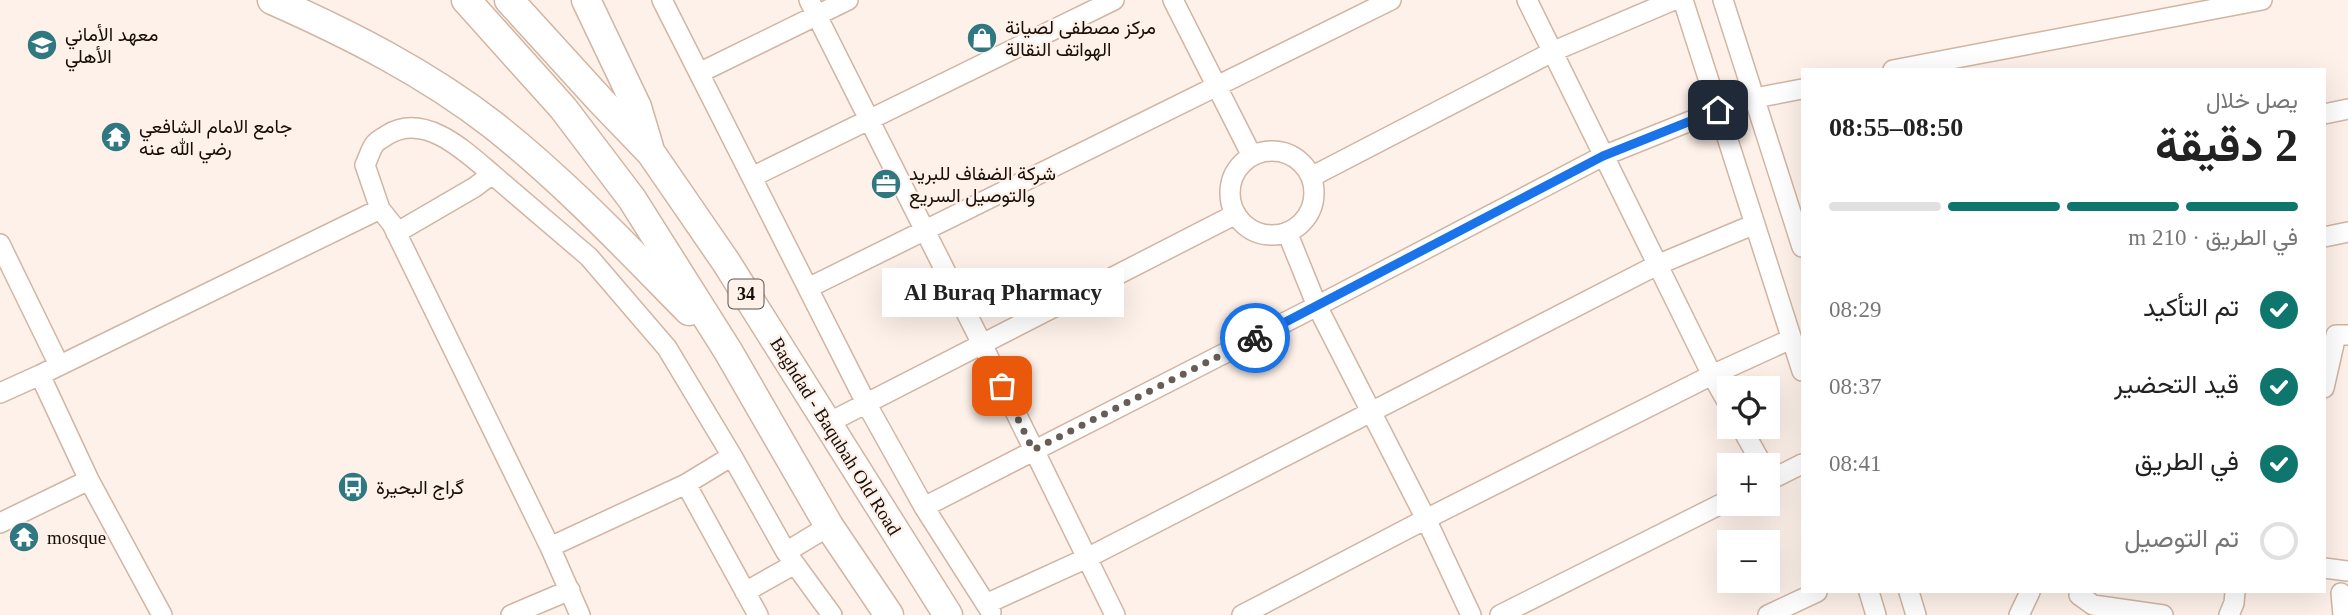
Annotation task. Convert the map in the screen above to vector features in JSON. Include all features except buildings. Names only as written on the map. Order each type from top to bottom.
[{"type":"highway","points":[[272,0],[376,50],[435,84],[492,124],[545,168],[595,215],[728,351]]},
{"type":"highway","name":"Baghdad - Baqubah Old Road","points":[[509,0],[651,153],[726,262],[948,615]]},
{"type":"highway","points":[[586,0],[637,107],[651,153]]},
{"type":"highway","name":"34","points":[[474,9],[563,108],[632,199],[728,351],[829,526],[889,615]]},
{"type":"street","points":[[662,0],[866,403],[924,507],[989,609],[1657,265],[1755,224]]},
{"type":"street","points":[[699,73],[813,8],[848,0]]},
{"type":"street","points":[[752,177],[1114,0]]},
{"type":"street","points":[[1173,0],[1252,156]]},
{"type":"street","points":[[808,288],[1391,0]]},
{"type":"street","points":[[1527,0],[1717,384]]},
{"type":"street","points":[[1311,177],[1554,51],[1674,0]]},
{"type":"street","points":[[1683,0],[1801,368]]},
{"type":"street","points":[[1723,0],[1798,221],[1801,240]]},
{"type":"street","points":[[1904,68],[2262,0]]},
{"type":"street","points":[[813,8],[1115,615]]},
{"type":"street","points":[[1755,98],[1801,89]]},
{"type":"street","points":[[2326,114],[2348,109]]},
{"type":"street","points":[[924,507],[1603,156],[1718,110]]},
{"type":"street","points":[[580,615],[550,547],[396,233],[380,209],[365,165],[374,143],[398,128],[416,128],[434,133],[464,150],[589,257],[667,348],[791,558],[832,615]]},
{"type":"street","points":[[1275,151],[1286,153],[1297,159],[1311,177],[1313,203],[1308,216],[1299,226],[1287,232],[1275,235],[1252,230],[1236,214],[1230,192],[1232,181],[1243,162],[1252,156],[1275,151]]},
{"type":"street","points":[[396,233],[475,187],[492,174]]},
{"type":"street","points":[[0,393],[380,209]]},
{"type":"street","points":[[828,423],[1236,214]]},
{"type":"street","points":[[1287,232],[1317,306],[1426,519],[1471,615]]},
{"type":"street","points":[[2326,237],[2348,232]]},
{"type":"street","points":[[0,244],[59,365]]},
{"type":"street","points":[[2326,379],[2336,335],[2348,335]]},
{"type":"street","points":[[1242,615],[1712,375],[1791,339]]},
{"type":"street","points":[[40,374],[89,480],[162,615]]},
{"type":"street","points":[[550,547],[686,484],[732,456]]},
{"type":"street","points":[[1780,471],[1801,464]]},
{"type":"street","points":[[0,523],[89,480]]},
{"type":"street","points":[[686,484],[758,615]]},
{"type":"street","points":[[1500,615],[1717,506]]},
{"type":"street","points":[[745,592],[829,526]]},
{"type":"street","points":[[2326,568],[2348,571]]},
{"type":"street","points":[[511,615],[570,590]]},
{"type":"street","points":[[1768,615],[1815,593]]},
{"type":"street","points":[[1869,593],[1876,615]]},
{"type":"street","points":[[1909,593],[1916,615]]},
{"type":"street","points":[[2019,615],[2030,593]]},
{"type":"street","points":[[2078,593],[2093,605],[2163,615]]},
{"type":"street","points":[[2229,615],[2235,593]]},
{"type":"street","points":[[2342,593],[2343,615]]},
{"type":"way so far","points":[[1002,386],[1033,450],[1255,338]]},
{"type":"place","name":"مركز مصطفى لصيانة الهواتف النقالة","points":[[982,38]]},
{"type":"place","name":"معهد الأماني الأهلي","points":[[42,45]]},
{"type":"place","name":"جامع الامام الشافعي رضي الله عنه","points":[[116,137]]},
{"type":"place","name":"شركة الضفاف للبريد والتوصيل السريع","points":[[886,184]]},
{"type":"place","name":"Al Buraq Pharmacy","points":[[1002,386]]},
{"type":"place","name":"گراج البحيرة","points":[[353,487]]},
{"type":"place","name":"mosque","points":[[24,537]]},
{"type":"route","points":[[1255,338],[1603,156],[1718,110]]}]
